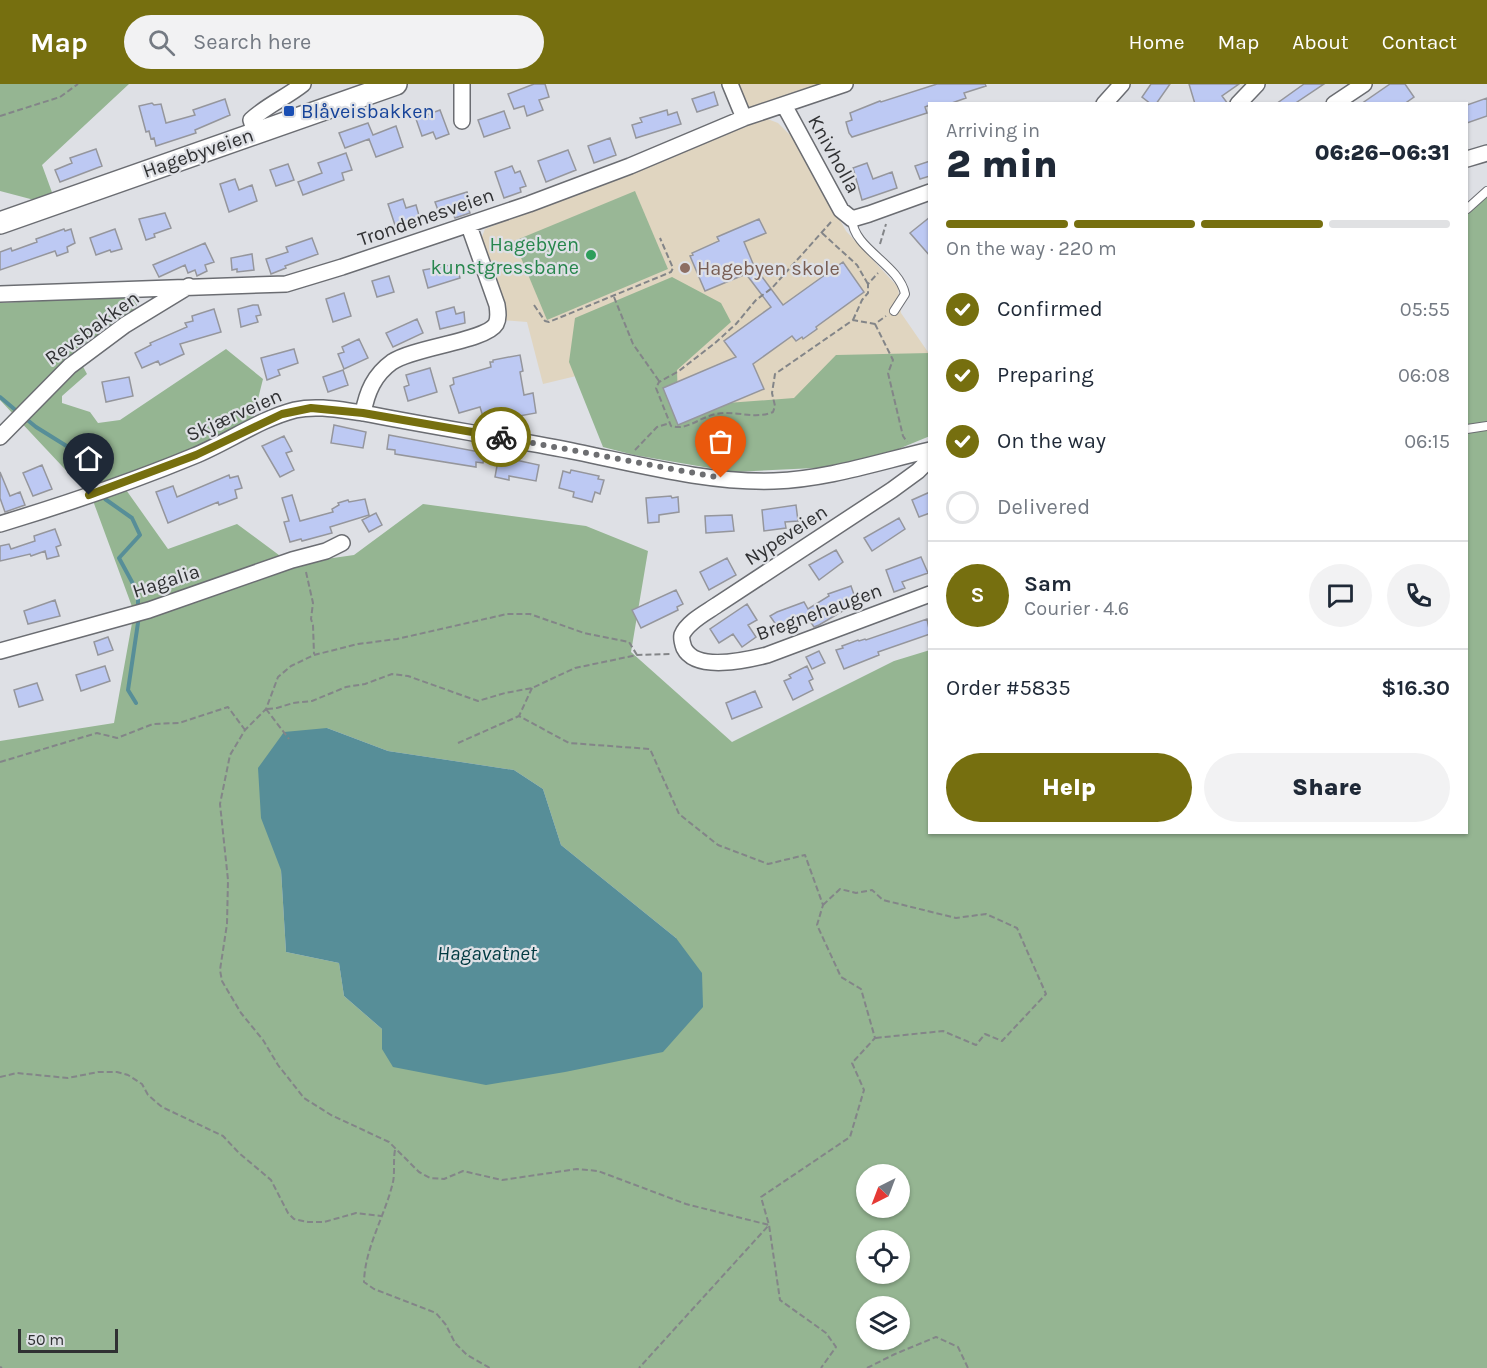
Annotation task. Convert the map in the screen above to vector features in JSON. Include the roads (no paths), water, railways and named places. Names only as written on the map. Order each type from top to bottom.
[{"type":"main road","name":"Hagebyveien","points":[[0,223],[396,84]]},
{"type":"street","points":[[255,133],[251,120],[262,110],[303,84]]},
{"type":"street","points":[[462,84],[462,121]]},
{"type":"street","points":[[730,84],[744,118]]},
{"type":"street","name":"Trondenesveien","points":[[0,294],[286,284],[469,226],[630,166],[744,118],[845,84]]},
{"type":"street","points":[[1106,102],[1122,84]]},
{"type":"street","points":[[1240,102],[1257,84]]},
{"type":"street","points":[[1337,102],[1364,84]]},
{"type":"street","name":"Knivholla","points":[[784,105],[847,214]]},
{"type":"street","points":[[1468,159],[1487,153]]},
{"type":"street","points":[[847,214],[886,207],[928,193]]},
{"type":"street","points":[[363,413],[368,392],[375,378],[395,360],[428,348],[484,333],[496,324],[497,305],[469,226]]},
{"type":"street","name":"Revsbakken","points":[[0,437],[70,366],[125,325],[189,286]]},
{"type":"street","name":"Skjærveien","points":[[0,524],[161,469],[282,414],[311,408],[363,413],[721,478],[776,481],[831,475],[928,450]]},
{"type":"street","points":[[0,421],[17,422]]},
{"type":"street","name":"Nypeveien","points":[[687,653],[682,642],[682,635],[690,625],[892,490],[928,461]]},
{"type":"street","name":"Hagalia","points":[[0,651],[150,610],[326,551],[342,543]]},
{"type":"street","name":"Bregnehaugen","points":[[687,653],[695,659],[706,662],[730,662],[767,655],[928,595]]},
{"type":"lane","points":[[1468,208],[1487,191]]},
{"type":"lane","points":[[847,214],[858,236],[903,282],[905,294],[894,311]]},
{"type":"lane","points":[[1468,429],[1487,426]]},
{"type":"water","name":"Hagavatnet","points":[[327,728],[388,751],[514,770],[543,789],[561,845],[676,938],[702,973],[703,1007],[663,1052],[565,1072],[486,1085],[393,1067],[382,1049],[382,1029],[344,996],[339,963],[286,952],[281,870],[261,818],[258,768],[284,732]]},
{"type":"waterway","points":[[0,397],[19,413]]},
{"type":"waterway","points":[[25,418],[81,455],[101,489]]},
{"type":"waterway","points":[[103,496],[132,518],[140,535],[119,558],[138,593],[138,609]]},
{"type":"waterway","points":[[136,703],[128,690],[139,616]]},
{"type":"place","name":"Blåveisbakken","points":[[289,111]]},
{"type":"place","name":"Hagebyen kunstgressbane","points":[[591,255]]},
{"type":"place","name":"Hagebyen skole","points":[[685,268]]}]
